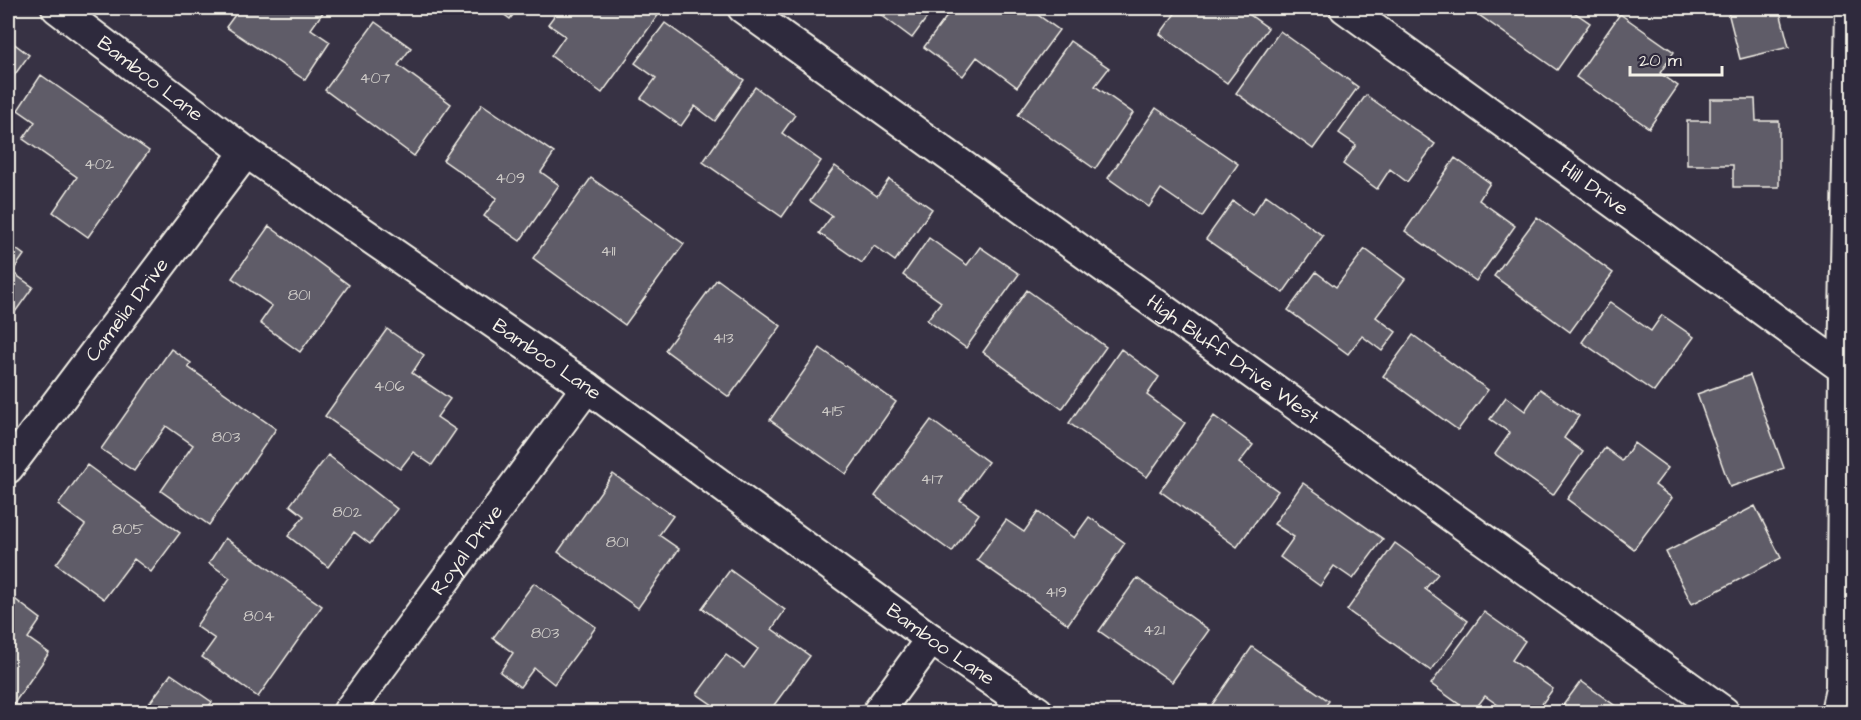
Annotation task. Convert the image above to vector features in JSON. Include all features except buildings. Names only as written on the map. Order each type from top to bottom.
[{"type":"street","name":"Bamboo Lane","points":[[57,8],[246,152],[587,387],[932,639],[1038,712]]},
{"type":"street","name":"High Bluff Drive West","points":[[743,8],[1724,712]]},
{"type":"street","name":"Hill Drive","points":[[1345,8],[1844,369]]},
{"type":"street","points":[[1836,712],[1840,689],[1851,8]]},
{"type":"street","name":"Camelia Drive","points":[[8,468],[246,152]]},
{"type":"street","name":"Royal Drive","points":[[348,712],[587,387]]},
{"type":"street","points":[[878,712],[932,639]]}]
